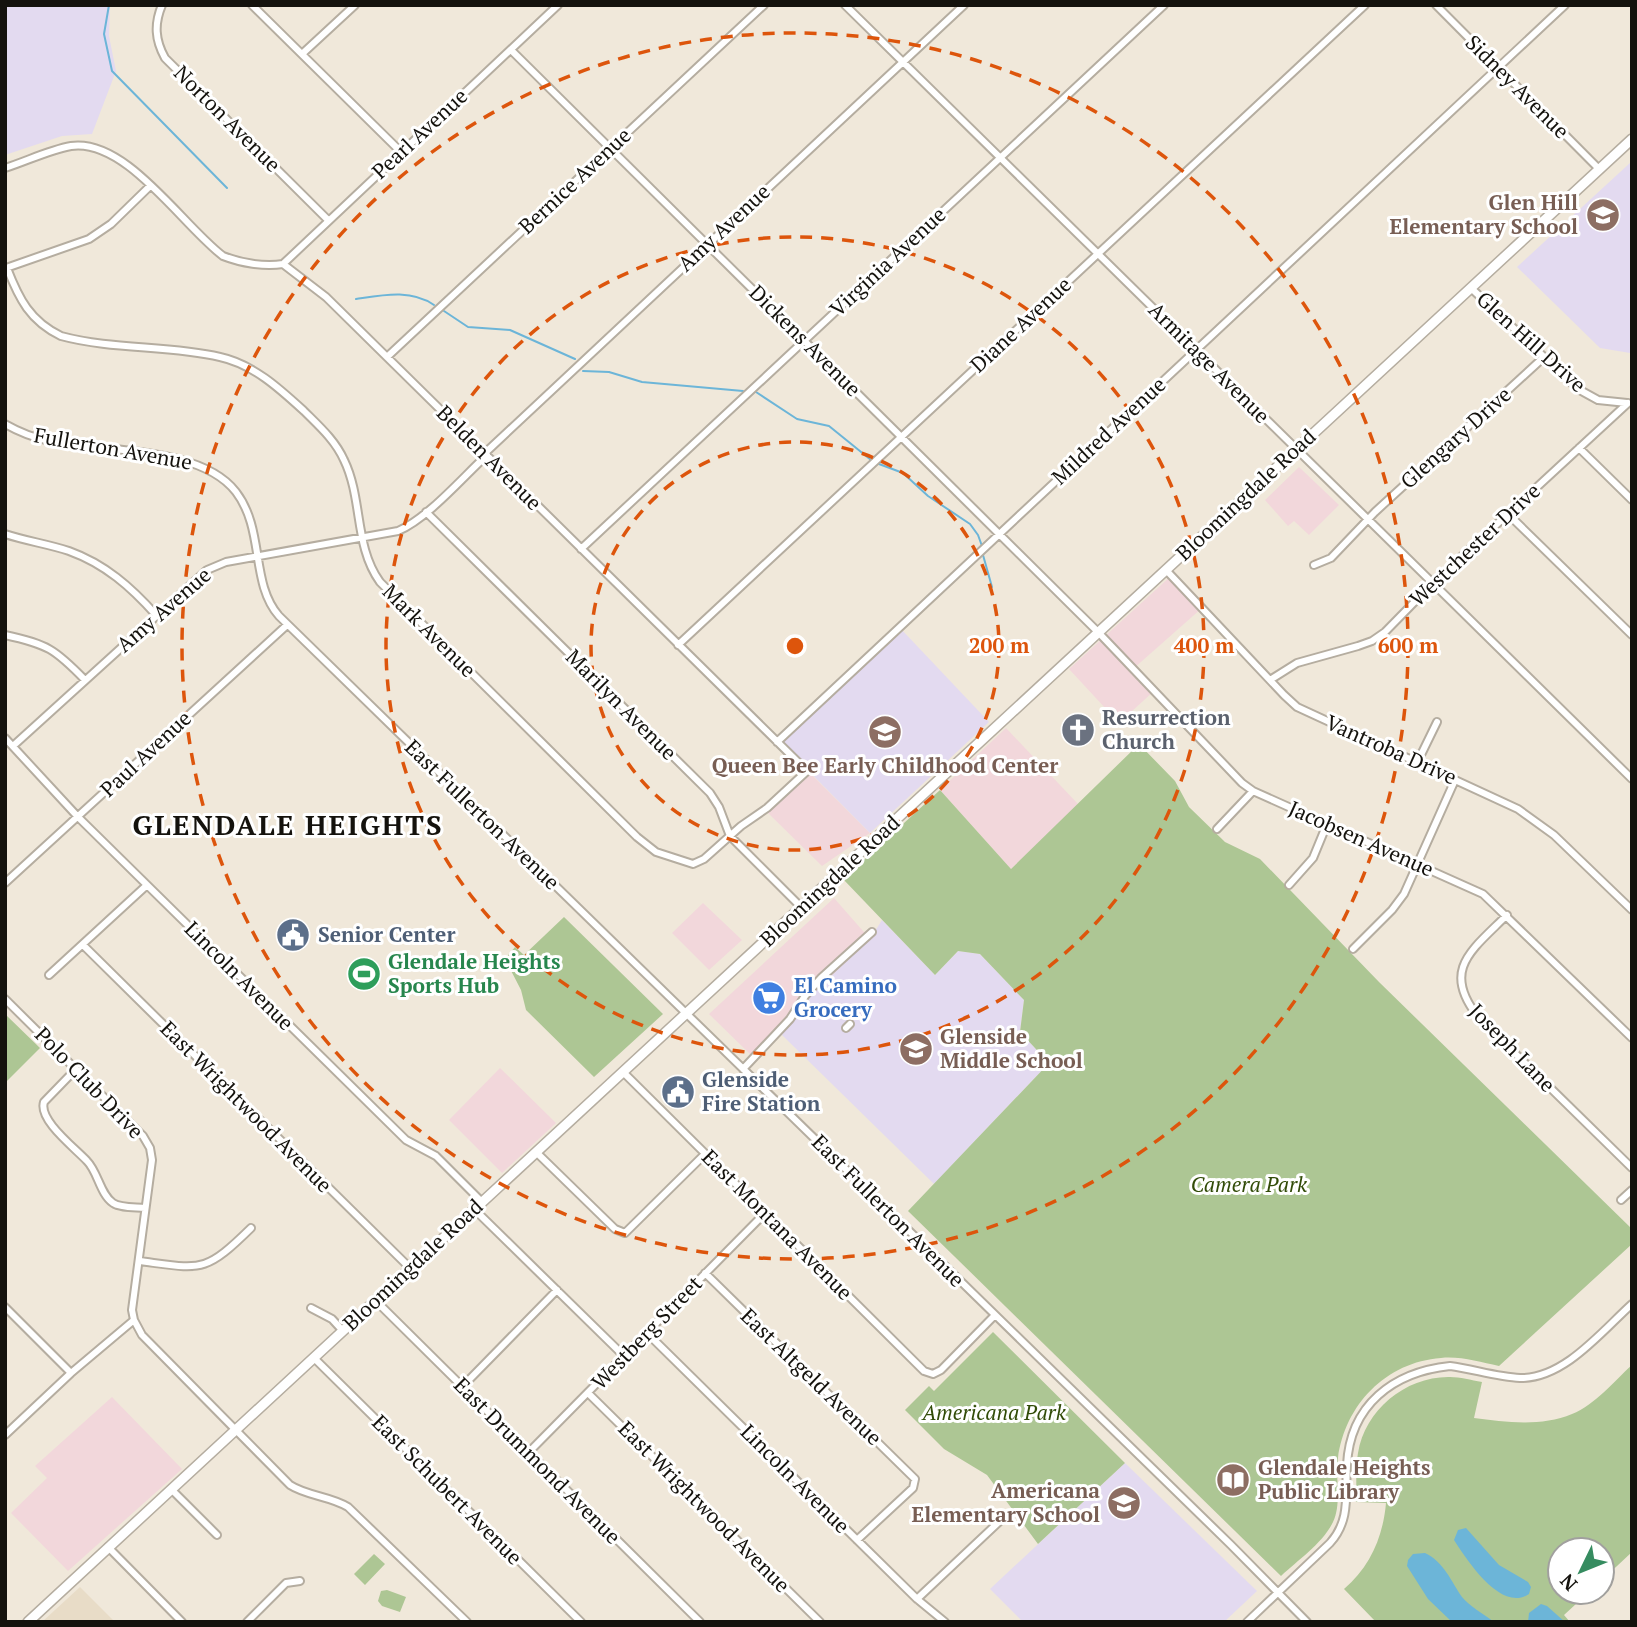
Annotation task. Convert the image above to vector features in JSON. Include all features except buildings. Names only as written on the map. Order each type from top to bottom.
[{"type":"main road","name":"Bloomingdale Road","points":[[27,1622],[1632,139]]},
{"type":"street","name":"Norton Avenue","points":[[162,5],[156,23],[156,34],[165,58],[328,220]]},
{"type":"street","points":[[252,5],[401,152]]},
{"type":"street","points":[[302,54],[355,5]]},
{"type":"street","name":"Pearl Avenue","points":[[283,264],[558,5]]},
{"type":"street","name":"Bernice Avenue","points":[[387,357],[764,5]]},
{"type":"street","name":"Armitage Avenue","points":[[845,5],[1632,779]]},
{"type":"street","name":"Amy Avenue","points":[[13,746],[207,570],[226,562],[398,531],[414,523],[707,244],[964,5]]},
{"type":"street","name":"Virginia Avenue","points":[[581,549],[1164,5]]},
{"type":"street","name":"Diane Avenue","points":[[678,645],[1365,5]]},
{"type":"street","name":"Sidney Avenue","points":[[1436,5],[1599,169]]},
{"type":"street","name":"Mildred Avenue","points":[[777,742],[1565,5]]},
{"type":"street","name":"Dickens Avenue","points":[[511,50],[1098,632]]},
{"type":"street","points":[[5,168],[54,151],[83,146],[112,153],[125,162],[223,256],[237,261],[273,266],[283,264]]},
{"type":"street","points":[[6,268],[89,239],[111,224],[150,186]]},
{"type":"street","name":"Belden Avenue","points":[[283,264],[317,289],[807,771],[767,808],[730,836]]},
{"type":"street","name":"Mark Avenue","points":[[6,268],[18,297],[28,312],[40,324],[61,336],[221,357],[250,369],[283,391],[327,434],[343,457],[351,480],[368,562],[380,582],[645,845],[667,857],[693,864],[704,859],[730,836]]},
{"type":"street","name":"Glen Hill Drive","points":[[1471,288],[1572,384],[1598,400],[1630,402]]},
{"type":"street","name":"Glengary Drive","points":[[1314,565],[1331,558],[1368,520],[1544,357]]},
{"type":"street","name":"Westchester Drive","points":[[1270,680],[1297,663],[1376,639],[1630,402]]},
{"type":"street","name":"Fullerton Avenue","points":[[5,424],[47,441],[172,457],[206,467],[225,480],[242,501],[252,525],[268,601],[287,625]]},
{"type":"street","points":[[1579,448],[1632,500]]},
{"type":"street","name":"Marilyn Avenue","points":[[426,512],[710,793],[719,807],[730,836],[801,907]]},
{"type":"street","points":[[1508,513],[1632,635]]},
{"type":"street","points":[[5,534],[68,551],[95,563],[122,581],[156,615]]},
{"type":"street","name":"Vantroba Drive","points":[[1166,570],[1290,701],[1304,710],[1503,801],[1538,822],[1632,910]]},
{"type":"street","name":"Paul Avenue","points":[[5,883],[287,625]]},
{"type":"street","name":"East Fullerton Avenue","points":[[287,625],[1307,1622]]},
{"type":"street","name":"Jacobsen Avenue","points":[[1098,632],[1230,773],[1253,791],[1474,888],[1507,915],[1632,1038]]},
{"type":"street","points":[[5,635],[47,646],[63,657],[85,680]]},
{"type":"street","points":[[1417,763],[1437,722]]},
{"type":"street","name":"Lincoln Avenue","points":[[5,738],[78,817],[406,1140],[436,1156],[482,1202]]},
{"type":"street","points":[[1353,949],[1398,903],[1419,864],[1455,780]]},
{"type":"street","points":[[1217,829],[1253,791]]},
{"type":"street","points":[[1289,885],[1313,858],[1327,824]]},
{"type":"street","points":[[49,975],[147,885]]},
{"type":"street","name":"Joseph Lane","points":[[1507,915],[1474,948],[1464,963],[1461,980],[1465,999],[1479,1018],[1632,1168]]},
{"type":"street","points":[[743,1069],[790,1018],[821,978],[872,932]]},
{"type":"street","name":"East Wrightwood Avenue","points":[[83,945],[410,1268]]},
{"type":"street","name":"Polo Club Drive","points":[[5,999],[143,1136],[150,1149],[152,1160],[132,1310],[134,1321]]},
{"type":"street","points":[[76,1069],[44,1102],[46,1119],[95,1168],[107,1198],[112,1202],[145,1208]]},
{"type":"street","name":"East Montana Avenue","points":[[623,1072],[924,1371],[933,1374],[941,1370],[995,1315]]},
{"type":"street","points":[[536,1152],[615,1230],[625,1233],[705,1154]]},
{"type":"street","points":[[1621,1200],[1632,1190]]},
{"type":"street","points":[[474,1209],[624,1356]]},
{"type":"street","name":"Westberg Street","points":[[529,1452],[765,1213]]},
{"type":"street","points":[[139,1261],[193,1267],[205,1265],[222,1255],[251,1228]]},
{"type":"street","name":"East Altgeld Avenue","points":[[705,1273],[913,1476],[913,1488],[857,1540]]},
{"type":"street","points":[[462,1387],[557,1290]]},
{"type":"street","name":"East Drummond Avenue","points":[[375,1300],[700,1622]]},
{"type":"street","points":[[1247,1622],[1330,1543],[1339,1531],[1347,1509],[1347,1466],[1352,1436],[1363,1413],[1381,1392],[1402,1378],[1439,1367],[1450,1366],[1522,1378],[1546,1373],[1571,1360],[1632,1304]]},
{"type":"street","points":[[5,1307],[71,1373]]},
{"type":"street","points":[[311,1308],[332,1319],[343,1331]]},
{"type":"street","points":[[5,1435],[71,1373],[134,1321],[142,1335],[290,1485],[297,1490],[328,1498],[348,1507],[467,1622]]},
{"type":"street","name":"Lincoln Avenue","points":[[647,1333],[917,1600],[945,1622]]},
{"type":"street","name":"East Schubert Avenue","points":[[314,1357],[581,1622]]},
{"type":"street","name":"East Wrightwood Avenue","points":[[587,1393],[820,1622]]},
{"type":"street","points":[[171,1489],[217,1535]]},
{"type":"street","points":[[917,1600],[1002,1519]]},
{"type":"street","points":[[108,1547],[182,1622]]},
{"type":"street","points":[[247,1622],[286,1583],[300,1581]]},
{"type":"shaded area","points":[[5,5],[110,5],[109,36],[116,71],[92,134],[62,136],[5,155]]},
{"type":"shaded area","name":"Glen Hill Elementary School","points":[[1631,162],[1630,353],[1600,348],[1517,267]]},
{"type":"shaded area","points":[[1299,467],[1339,505],[1309,535],[1294,521],[1288,526],[1265,500]]},
{"type":"shaded area","points":[[1172,575],[1202,608],[1133,669],[1154,691],[1119,723],[1069,669]]},
{"type":"shaded area","name":"Queen Bee Early Childhood Center","points":[[901,629],[989,722],[870,833],[780,742]]},
{"type":"shaded area","points":[[1006,728],[1078,804],[1011,869],[940,790]]},
{"type":"shaded area","points":[[809,772],[870,833],[822,866],[766,811]]},
{"type":"shaded area","points":[[834,898],[870,939],[751,1055],[709,1014]]},
{"type":"shaded area","points":[[703,903],[742,940],[709,970],[672,933]]},
{"type":"shaded area","name":"Glenside Middle School","points":[[882,920],[935,975],[958,951],[980,954],[1024,1000],[1020,1032],[1049,1063],[934,1184],[782,1035],[801,1005],[870,939]]},
{"type":"shaded area","points":[[500,1068],[556,1123],[502,1173],[449,1120]]},
{"type":"shaded area","points":[[112,1397],[182,1469],[68,1571],[11,1513],[47,1478],[35,1466]]},
{"type":"shaded area","name":"Americana Elementary School","points":[[1125,1463],[1257,1591],[1224,1622],[1023,1622],[990,1589]]},
{"type":"shaded area","points":[[80,1587],[115,1622],[42,1622]]},
{"type":"green space","name":"Camera Park","points":[[1139,744],[1175,781],[1189,807],[1225,842],[1260,859],[1379,982],[1632,1229],[1632,1244],[1499,1366],[1455,1358],[1421,1361],[1386,1377],[1372,1390],[1359,1404],[1342,1439],[1337,1466],[1338,1499],[1333,1522],[1317,1544],[1281,1576],[908,1211],[1049,1063],[1020,1032],[1024,1000],[980,954],[958,951],[935,975],[843,879],[940,790],[1011,869]]},
{"type":"green space","points":[[564,917],[663,1014],[594,1077],[526,1010],[521,990],[505,959],[515,947],[524,955]]},
{"type":"green space","points":[[5,1014],[40,1048],[5,1083]]},
{"type":"green space","name":"Americana Park","points":[[993,1332],[1125,1463],[1038,1544],[987,1475],[944,1449],[905,1410],[929,1386],[934,1391]]},
{"type":"green space","points":[[1632,1365],[1632,1552],[1616,1567],[1616,1536],[1546,1536],[1546,1606],[1574,1606],[1564,1615],[1570,1622],[1376,1622],[1344,1589],[1368,1561],[1382,1528],[1386,1503],[1356,1502],[1357,1465],[1362,1437],[1369,1423],[1390,1398],[1418,1382],[1434,1378],[1450,1377],[1482,1382],[1474,1418],[1523,1422],[1548,1421],[1572,1414],[1589,1405]]},
{"type":"green space","points":[[374,1554],[385,1564],[365,1585],[354,1574]]},
{"type":"green space","points":[[387,1590],[406,1597],[400,1612],[382,1606],[378,1601],[381,1591]]},
{"type":"water","points":[[1466,1528],[1499,1565],[1528,1582],[1531,1587],[1529,1594],[1518,1598],[1507,1596],[1486,1582],[1454,1540],[1458,1530]]},
{"type":"water","points":[[1425,1553],[1442,1567],[1465,1600],[1494,1622],[1452,1622],[1428,1599],[1407,1566],[1413,1554]]},
{"type":"water","points":[[1541,1604],[1565,1622],[1528,1622],[1529,1613]]},
{"type":"waterway","points":[[109,5],[104,34],[112,71],[227,188]]},
{"type":"waterway","points":[[356,299],[406,295],[434,305]]},
{"type":"waterway","points":[[444,311],[468,327],[510,330],[575,359]]},
{"type":"waterway","points":[[583,371],[609,372],[642,382],[743,391]]},
{"type":"waterway","points":[[756,392],[797,419],[829,426],[871,460]]},
{"type":"waterway","points":[[879,464],[903,473],[928,496],[970,524],[982,546]]},
{"type":"waterway","points":[[983,555],[992,587]]},
{"type":"place","name":"Glen Hill Elementary School","points":[[1603,215]]},
{"type":"place","name":"Resurrection Church","points":[[1078,730]]},
{"type":"place","name":"Queen Bee Early Childhood Center","points":[[885,732]]},
{"type":"place","name":"Senior Center","points":[[293,935]]},
{"type":"place","name":"Glendale Heights Sports Hub","points":[[364,974]]},
{"type":"place","name":"El Camino Grocery","points":[[769,998]]},
{"type":"place","name":"Glenside Middle School","points":[[916,1049]]},
{"type":"place","name":"Glenside Fire Station","points":[[678,1092]]},
{"type":"place","name":"Glendale Heights Public Library","points":[[1233,1480]]},
{"type":"place","name":"Americana Elementary School","points":[[1124,1503]]},
{"type":"district","name":"GLENDALE HEIGHTS","points":[[288,825]]}]
